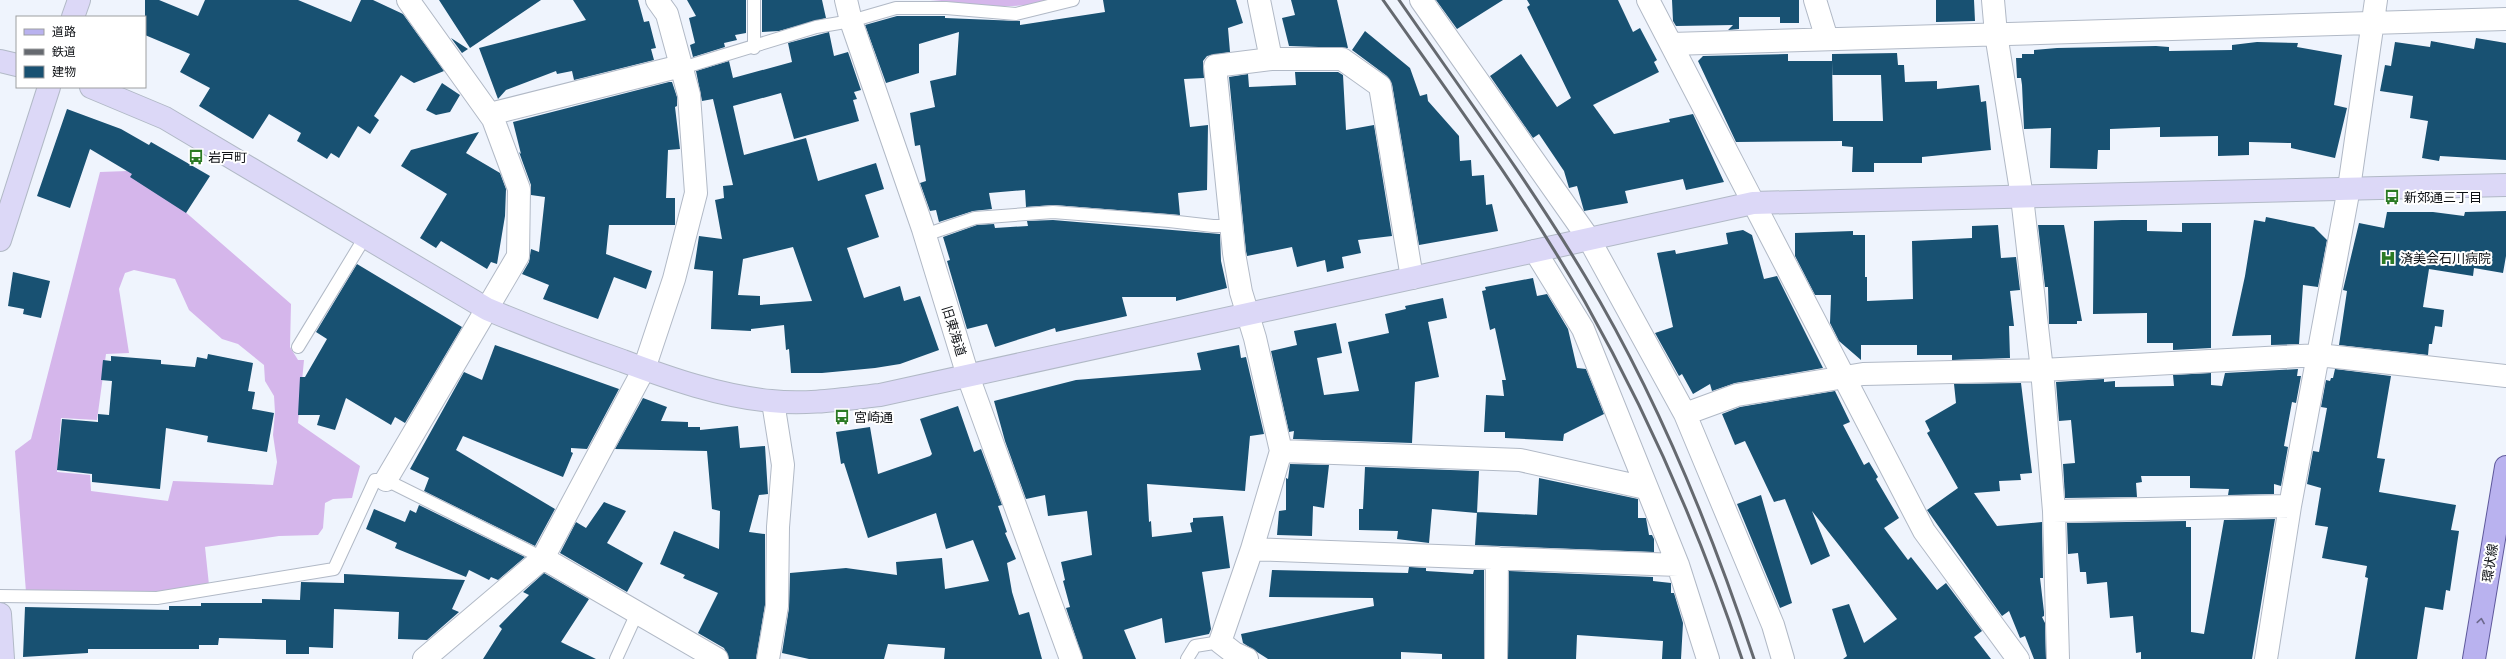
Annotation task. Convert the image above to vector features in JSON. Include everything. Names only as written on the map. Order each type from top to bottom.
[{"type":"main road","name":"環状線","points":[[2474,659],[2506,467]]},
{"type":"street","points":[[73,16],[79,0]]},
{"type":"street","points":[[386,480],[518,256],[519,189],[490,114],[408,0]]},
{"type":"street","points":[[424,659],[543,558],[644,369],[674,279],[696,193],[689,96],[667,14],[657,0]]},
{"type":"street","name":"旧東海道","points":[[847,0],[851,21],[925,236],[968,376],[1071,659]]},
{"type":"street","points":[[1260,0],[1271,59]]},
{"type":"street","points":[[1422,0],[1589,239],[1685,414],[1773,625],[1783,659]]},
{"type":"street","points":[[1648,0],[1843,378],[1924,531],[2018,659]]},
{"type":"street","points":[[1815,0],[1827,39]]},
{"type":"street","points":[[1993,0],[1996,34],[2022,196],[2042,370],[2054,510],[2058,659]]},
{"type":"street","points":[[2266,659],[2290,506],[2319,355],[2348,188],[2376,0]]},
{"type":"street","points":[[1671,44],[2506,20]]},
{"type":"street","points":[[1247,659],[1234,653],[1220,642],[1252,549],[1281,451],[1255,338],[1241,292],[1230,226],[1215,66],[1271,59],[1342,59],[1380,86],[1412,278]]},
{"type":"street","points":[[0,62],[16,65]]},
{"type":"street","points":[[490,114],[681,67]]},
{"type":"street","points":[[0,240],[49,88]]},
{"type":"street","points":[[92,88],[165,118],[487,309],[538,331],[644,369],[728,396],[773,402],[828,401],[880,395],[1753,203],[2506,185]]},
{"type":"street","points":[[1535,251],[1583,329],[1678,565],[1708,659]]},
{"type":"street","points":[[1685,414],[1737,395],[1863,374],[2042,370],[2319,355],[2506,376]]},
{"type":"street","points":[[768,659],[777,606],[778,527],[783,465],[773,402]]},
{"type":"street","points":[[1281,451],[1520,460],[1646,488]]},
{"type":"street","points":[[2054,510],[2290,506]]},
{"type":"street","points":[[1252,549],[1678,565]]},
{"type":"street","points":[[543,558],[717,659]]},
{"type":"street","points":[[1496,659],[1497,558]]},
{"type":"street","points":[[0,614],[3,659]]},
{"type":"lane","points":[[754,0],[754,48]]},
{"type":"lane","points":[[681,67],[754,48],[816,27],[851,21],[896,8],[946,8],[1016,14],[1073,0]]},
{"type":"lane","points":[[925,236],[975,218],[1054,212],[1213,226],[1230,226]]},
{"type":"lane","points":[[298,347],[365,237]]},
{"type":"lane","points":[[0,596],[157,598],[334,568],[375,480],[386,480],[543,558]]},
{"type":"lane","points":[[616,659],[637,612]]},
{"type":"lane","points":[[1187,659],[1195,646],[1220,642]]},
{"type":"shaded area","points":[[930,0],[1052,0],[1037,4],[991,6]]},
{"type":"shaded area","points":[[127,171],[144,176],[291,304],[290,347],[298,360],[304,360],[298,423],[360,466],[352,498],[333,499],[325,503],[323,528],[318,535],[279,536],[205,547],[209,585],[158,594],[26,592],[15,451],[31,439],[100,172]],"holes":[[[134,270],[175,279],[189,310],[222,339],[238,344],[264,365],[265,381],[274,396],[275,412],[273,435],[277,462],[273,485],[173,481],[168,501],[91,491],[90,475],[57,472],[61,418],[97,420],[106,354],[129,353],[119,289],[125,273]]]},
{"type":"building","points":[[145,0],[159,0],[198,16],[205,0],[298,0],[351,22],[361,0],[373,0],[403,14],[444,71],[414,83],[401,75],[374,116],[379,120],[370,134],[358,126],[339,158],[331,153],[327,159],[297,141],[301,133],[269,114],[253,139],[199,106],[210,88],[180,72],[190,54],[146,35]]},
{"type":"building","points":[[439,0],[541,0],[470,48]]},
{"type":"building","points":[[573,0],[638,0],[644,22],[649,21],[656,48],[651,49],[654,60],[574,80],[572,71],[557,74],[556,71],[506,90],[498,99],[479,48],[586,20]]},
{"type":"building","points":[[687,0],[746,0],[746,33],[735,35],[737,40],[724,43],[725,47],[693,57],[690,45],[695,43],[689,18],[696,16]]},
{"type":"building","points":[[762,0],[822,0],[826,18],[779,31],[762,32]]},
{"type":"building","points":[[1103,0],[1236,0],[1243,23],[1228,28],[1230,52],[1207,56],[1203,61],[1204,78],[1184,79],[1190,127],[1208,125],[1207,190],[1178,193],[1180,215],[1054,205],[1026,207],[1025,190],[989,193],[992,209],[973,211],[939,222],[936,210],[930,211],[920,183],[926,181],[920,145],[915,146],[910,113],[935,107],[930,81],[956,75],[959,32],[919,44],[919,73],[886,83],[865,25],[897,16],[945,16],[945,18],[1020,21],[1020,25],[1105,12]]},
{"type":"building","points":[[1291,0],[1337,0],[1348,48],[1289,46],[1282,18],[1295,15]]},
{"type":"building","points":[[1436,0],[1503,0],[1457,29]]},
{"type":"building","points":[[1527,0],[1618,0],[1633,32],[1640,28],[1657,60],[1654,62],[1659,72],[1593,105],[1614,134],[1670,122],[1669,119],[1693,114],[1724,182],[1686,190],[1683,179],[1625,191],[1628,203],[1584,211],[1577,186],[1569,188],[1564,171],[1539,134],[1533,138],[1490,76],[1521,54],[1557,107],[1571,98],[1527,7],[1530,5]]},
{"type":"building","points":[[1672,0],[1799,0],[1799,23],[1780,23],[1780,17],[1739,17],[1739,29],[1728,30],[1733,25],[1676,26],[1673,21]]},
{"type":"building","points":[[1936,0],[1974,0],[1975,21],[1936,22]]},
{"type":"building","points":[[1365,31],[1410,68],[1420,96],[1427,94],[1428,101],[1459,136],[1460,161],[1471,160],[1472,176],[1484,175],[1486,205],[1492,204],[1498,231],[1419,245],[1392,84],[1387,76],[1352,50]]},
{"type":"building","points":[[829,32],[834,56],[848,52],[861,90],[854,92],[857,99],[853,100],[859,121],[794,139],[781,93],[733,106],[744,155],[806,138],[818,181],[876,163],[884,189],[865,195],[879,237],[847,248],[864,298],[900,286],[904,301],[920,296],[939,350],[900,364],[875,368],[822,373],[791,373],[789,349],[786,350],[784,325],[751,329],[751,331],[711,329],[713,271],[694,269],[699,236],[722,239],[715,200],[724,198],[723,186],[733,185],[713,99],[702,101],[696,71],[729,61],[733,78],[792,62],[788,43]],"holes":[[[793,247],[812,301],[760,305],[760,296],[738,295],[743,259]]]},
{"type":"building","points":[[451,38],[468,49],[462,53]]},
{"type":"building","points":[[2476,38],[2506,43],[2506,160],[2440,156],[2439,161],[2422,158],[2428,121],[2410,118],[2413,96],[2380,91],[2385,65],[2391,66],[2395,42],[2430,47],[2431,41],[2474,49]]},
{"type":"building","points":[[2257,42],[2298,43],[2297,47],[2342,55],[2334,105],[2347,108],[2335,158],[2291,148],[2291,143],[2249,142],[2249,155],[2218,156],[2218,136],[2160,137],[2160,127],[2110,129],[2110,150],[2098,150],[2097,169],[2050,168],[2051,128],[2024,129],[2022,85],[2021,78],[2017,78],[2016,58],[2022,58],[2022,54],[2034,54],[2034,50],[2057,48],[2156,46],[2169,47],[2169,51],[2232,50],[2232,45]]},
{"type":"building","points":[[1897,53],[1898,65],[1904,65],[1905,82],[1937,81],[1937,89],[1979,85],[1981,102],[1986,101],[1991,150],[1922,157],[1922,163],[1874,163],[1874,172],[1852,172],[1853,147],[1842,146],[1842,141],[1736,142],[1698,61],[1703,56],[1788,54],[1788,61],[1832,61],[1832,54]],"holes":[[[1832,75],[1881,75],[1883,121],[1833,121]]]},
{"type":"building","points":[[1295,72],[1338,72],[1343,75],[1346,130],[1374,125],[1392,236],[1358,240],[1361,253],[1342,257],[1344,268],[1327,272],[1325,260],[1297,267],[1292,247],[1247,256],[1246,251],[1229,77],[1248,74],[1249,87],[1296,85]]},
{"type":"building","points":[[672,82],[677,97],[677,106],[675,107],[680,149],[668,150],[666,198],[675,198],[675,225],[609,225],[606,254],[652,271],[646,289],[614,277],[598,319],[543,299],[549,285],[522,274],[529,262],[531,249],[539,252],[545,197],[531,195],[531,185],[519,152],[521,154],[513,122]]},
{"type":"building","points":[[442,83],[460,95],[450,112],[436,115],[426,110]]},
{"type":"building","points":[[67,109],[121,129],[149,145],[151,142],[210,176],[186,213],[130,177],[132,174],[90,149],[70,208],[37,196]]},
{"type":"building","points":[[479,132],[466,153],[500,173],[506,189],[505,216],[497,264],[491,262],[487,269],[441,241],[436,248],[420,238],[447,194],[401,166],[411,150]]},
{"type":"building","points":[[2506,211],[2506,256],[2503,273],[2474,268],[2473,276],[2429,269],[2423,307],[2444,310],[2442,327],[2435,326],[2432,344],[2429,344],[2428,355],[2339,345],[2347,291],[2343,290],[2359,223],[2384,228],[2387,212],[2433,212],[2464,216],[2465,212]]},
{"type":"building","points":[[2266,217],[2314,227],[2327,240],[2318,287],[2303,285],[2299,344],[2271,345],[2271,335],[2232,336],[2245,276],[2254,220],[2265,222]]},
{"type":"building","points":[[1053,220],[1220,234],[1221,261],[1227,288],[1176,301],[1176,297],[1122,297],[1127,316],[1056,332],[1055,328],[995,347],[987,324],[967,329],[947,261],[950,260],[943,237],[977,225],[994,224],[995,228],[1028,226],[1027,221]]},
{"type":"building","points":[[2147,220],[2147,231],[2182,232],[2182,223],[2211,223],[2211,348],[2173,350],[2173,343],[2147,343],[2147,313],[2093,314],[2094,221]]},
{"type":"building","points":[[1998,225],[2001,258],[2016,257],[2020,290],[2010,291],[2014,326],[2009,326],[2010,358],[1952,360],[1952,355],[1917,355],[1917,345],[1861,345],[1861,360],[1839,341],[1830,323],[1831,295],[1815,295],[1795,256],[1795,233],[1853,231],[1853,235],[1865,235],[1865,277],[1867,277],[1867,301],[1913,299],[1912,241],[1972,238],[1972,226]]},
{"type":"building","points":[[2038,225],[2064,225],[2082,321],[2077,321],[2077,324],[2049,324],[2048,287],[2045,287]]},
{"type":"building","points":[[1743,230],[1752,235],[1764,279],[1777,276],[1823,368],[1735,383],[1712,391],[1710,384],[1693,394],[1682,374],[1679,376],[1655,333],[1673,327],[1657,253],[1675,250],[1676,254],[1728,244],[1726,233]]},
{"type":"building","points":[[357,264],[462,327],[405,423],[395,417],[391,425],[346,398],[335,430],[317,425],[320,415],[298,415],[300,377],[305,377],[327,339],[316,332]]},
{"type":"building","points":[[13,272],[50,281],[41,318],[23,314],[24,309],[8,306]]},
{"type":"building","points":[[1533,278],[1537,296],[1547,294],[1568,329],[1577,368],[1586,369],[1604,414],[1564,434],[1563,441],[1505,438],[1505,432],[1484,432],[1486,395],[1504,396],[1502,380],[1506,380],[1495,328],[1490,330],[1482,291],[1486,290],[1485,287]]},
{"type":"building","points":[[1443,298],[1447,318],[1428,322],[1439,377],[1415,382],[1412,443],[1293,439],[1294,431],[1289,432],[1271,351],[1297,345],[1294,331],[1336,323],[1342,353],[1317,358],[1324,395],[1359,391],[1348,342],[1389,333],[1385,314],[1406,309],[1405,306]]},
{"type":"building","points":[[495,345],[619,389],[587,449],[571,448],[571,452],[573,453],[563,477],[463,436],[456,450],[555,509],[535,546],[424,491],[429,478],[410,469],[464,372],[482,380]]},
{"type":"building","points":[[1239,345],[1241,358],[1246,357],[1264,434],[1250,436],[1245,491],[1147,484],[1149,522],[1151,521],[1152,537],[1192,532],[1190,523],[1193,522],[1193,518],[1223,516],[1230,568],[1202,572],[1211,629],[1209,634],[1165,643],[1162,618],[1124,630],[1136,659],[1083,659],[1066,608],[1070,607],[1063,581],[1065,580],[1061,562],[1092,555],[1087,511],[1048,516],[1045,495],[1026,499],[1005,441],[994,401],[1076,380],[1201,370],[1197,353]]},
{"type":"building","points":[[208,354],[253,363],[248,391],[255,392],[252,409],[274,413],[267,452],[207,442],[208,436],[166,428],[160,489],[92,482],[92,474],[57,470],[62,419],[98,422],[98,414],[109,415],[112,381],[101,380],[103,360],[111,361],[111,356],[161,360],[161,364],[195,367],[197,357],[207,359]]},
{"type":"building","points":[[2298,369],[2297,376],[2301,376],[2296,403],[2292,402],[2284,446],[2288,447],[2281,486],[2274,484],[2274,494],[2228,495],[2229,489],[2190,488],[2190,476],[2141,476],[2142,482],[2136,483],[2137,497],[2065,498],[2063,464],[2075,463],[2071,420],[2059,421],[2056,382],[2104,379],[2104,382],[2115,381],[2115,387],[2174,386],[2173,375],[2211,373],[2211,385],[2222,386],[2225,373]]},
{"type":"building","points":[[2335,369],[2391,376],[2377,458],[2385,459],[2379,492],[2456,505],[2451,530],[2459,531],[2450,591],[2446,590],[2443,610],[2425,607],[2417,659],[2355,659],[2368,578],[2365,577],[2367,566],[2322,558],[2328,527],[2315,525],[2321,488],[2307,484],[2313,451],[2319,452],[2327,408],[2321,407],[2326,380],[2330,381],[2331,378],[2333,378]]},
{"type":"building","points":[[2021,383],[2032,473],[2020,474],[2021,480],[1999,481],[2000,491],[1974,493],[1997,526],[2042,522],[2043,578],[2040,578],[2044,612],[2044,616],[2042,617],[2045,623],[2046,659],[2034,659],[2025,636],[2020,638],[2009,611],[2002,616],[1927,510],[1958,488],[1927,433],[1930,431],[1925,421],[1956,403],[1954,384]]},
{"type":"building","points":[[1835,391],[1850,422],[1843,425],[1864,465],[1869,462],[1878,477],[1876,479],[1899,518],[1884,528],[1908,560],[1911,557],[1937,590],[1946,583],[1982,631],[1974,637],[1991,659],[1843,659],[1847,656],[1832,609],[1849,604],[1864,643],[1897,619],[1812,511],[1830,556],[1811,565],[1785,499],[1774,502],[1745,441],[1735,445],[1722,414],[1740,407]]},
{"type":"building","points":[[643,398],[667,407],[661,421],[688,422],[688,427],[700,427],[700,430],[738,426],[740,448],[765,446],[768,494],[759,495],[749,532],[765,534],[765,605],[756,659],[729,659],[724,648],[698,633],[718,593],[683,578],[685,575],[660,564],[674,531],[719,549],[720,511],[712,509],[707,451],[615,449]]},
{"type":"building","points":[[958,406],[974,452],[981,449],[1002,505],[998,506],[1007,532],[1005,533],[1016,559],[1007,563],[1012,592],[1019,615],[1029,612],[1042,659],[944,659],[945,648],[888,644],[884,659],[809,659],[782,653],[789,608],[790,573],[846,568],[897,575],[896,562],[942,558],[945,589],[989,581],[973,540],[946,549],[936,513],[868,538],[844,463],[841,464],[836,432],[870,427],[878,474],[930,456],[932,454],[920,419]]},
{"type":"building","points":[[1290,464],[1329,465],[1324,508],[1313,506],[1312,536],[1277,535],[1279,511],[1286,510],[1286,478],[1288,479]]},
{"type":"building","points":[[1365,467],[1479,471],[1477,513],[1432,509],[1429,543],[1397,539],[1398,531],[1359,530],[1359,509],[1363,509]]},
{"type":"building","points":[[1539,478],[1638,499],[1638,518],[1646,518],[1649,535],[1652,535],[1654,539],[1654,552],[1475,545],[1477,512],[1537,515]]},
{"type":"building","points":[[1761,495],[1792,603],[1780,608],[1737,504]]},
{"type":"building","points":[[604,502],[626,511],[607,543],[643,563],[627,592],[560,553],[576,522],[586,528]]},
{"type":"building","points":[[419,505],[525,557],[498,580],[491,577],[489,580],[469,570],[466,577],[395,548],[397,543],[366,529],[374,509],[405,522],[410,510],[416,513]]},
{"type":"building","points":[[2275,519],[2252,659],[2141,659],[2141,652],[2136,653],[2133,616],[2110,618],[2107,582],[2087,584],[2086,572],[2080,572],[2078,553],[2068,554],[2067,523],[2186,521],[2186,527],[2191,527],[2191,632],[2204,634],[2224,520]]},
{"type":"building","points":[[1409,567],[1426,568],[1426,571],[1473,574],[1474,570],[1484,570],[1484,659],[1442,659],[1442,654],[1401,652],[1401,659],[1268,659],[1243,643],[1241,634],[1374,606],[1373,598],[1269,597],[1272,570],[1408,573]]},
{"type":"building","points":[[1509,571],[1653,577],[1653,581],[1671,583],[1671,593],[1674,593],[1683,623],[1681,659],[1662,659],[1663,641],[1577,635],[1576,659],[1508,659]]},
{"type":"building","points":[[544,573],[589,599],[561,642],[596,659],[483,659],[502,629],[499,626],[529,595],[523,592]]},
{"type":"building","points":[[344,574],[465,580],[452,609],[459,612],[427,640],[398,639],[399,612],[334,609],[333,648],[309,647],[309,654],[286,654],[286,640],[219,638],[218,645],[199,645],[199,649],[88,649],[88,653],[23,657],[25,607],[169,610],[169,606],[201,606],[201,603],[262,603],[262,599],[300,600],[301,582],[344,583]]},
{"type":"railway","points":[[1383,0],[1513,186],[1538,224],[1585,302],[1631,388],[1672,477],[1709,567],[1742,659]]},
{"type":"railway","points":[[1399,0],[1541,206],[1611,321],[1659,415],[1680,463],[1719,560],[1754,659]]},
{"type":"place","name":"岩戸町","points":[[196,157]]},
{"type":"place","name":"新郊通三丁目","points":[[2392,197]]},
{"type":"place","name":"済美会石川病院","points":[[2388,258]]},
{"type":"place","name":"宮崎通","points":[[842,417]]}]
